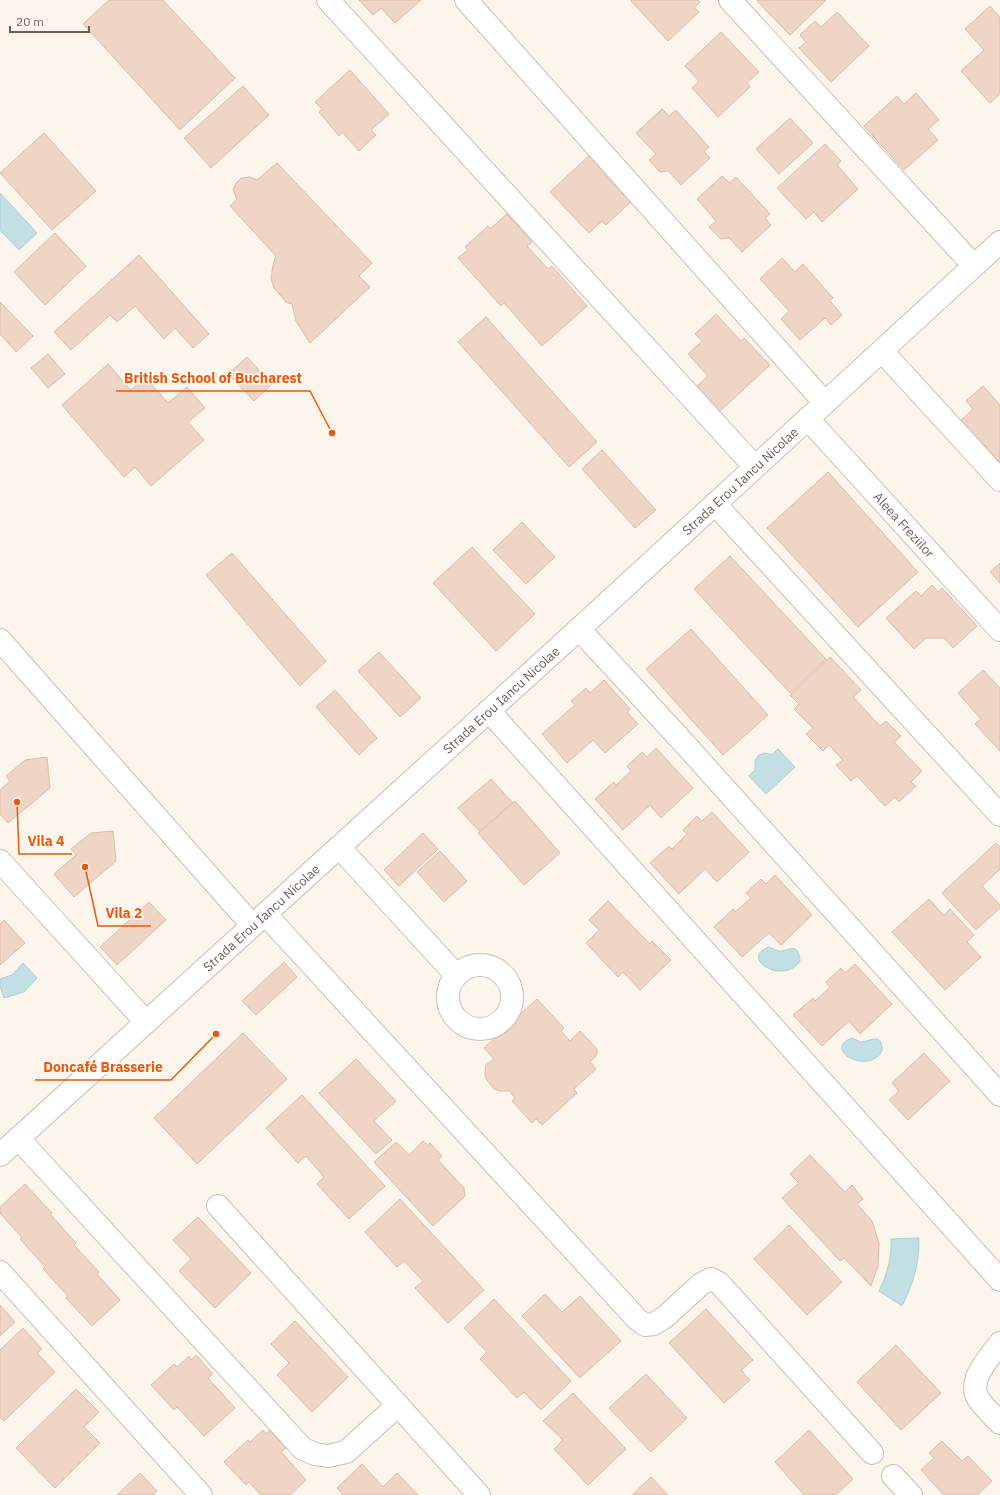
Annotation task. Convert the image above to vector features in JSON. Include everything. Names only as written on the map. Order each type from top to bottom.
[{"type":"street","points":[[328,0],[755,467]]},
{"type":"street","points":[[466,0],[825,403]]},
{"type":"street","points":[[730,0],[974,266]]},
{"type":"street","name":"Strada Erou Iancu Nicolae","points":[[0,1155],[808,420],[1000,242]]},
{"type":"street","points":[[882,351],[1000,480]]},
{"type":"street","name":"Aleea Freziilor","points":[[808,420],[1000,630]]},
{"type":"street","points":[[715,504],[1000,815]]},
{"type":"street","points":[[579,629],[1000,1095]]},
{"type":"street","points":[[0,640],[259,919],[637,1319],[646,1324],[654,1324],[665,1317],[702,1284],[711,1279],[719,1283],[872,1453]]},
{"type":"street","points":[[489,711],[1000,1280]]},
{"type":"street","points":[[339,847],[456,975]]},
{"type":"street","points":[[0,860],[146,1022]]},
{"type":"street","points":[[18,1138],[303,1449],[315,1454],[328,1456],[346,1452],[398,1405]]},
{"type":"street","points":[[218,1206],[479,1495]]},
{"type":"street","points":[[0,1272],[202,1495]]},
{"type":"street","points":[[1000,1343],[978,1374],[975,1387],[978,1399],[1000,1423]]},
{"type":"street","points":[[893,1476],[911,1495]]},
{"type":"water","points":[[0,193],[37,233],[19,250],[0,230]]},
{"type":"water","points":[[778,749],[795,767],[766,794],[749,776],[755,770],[755,760],[759,755],[766,753],[772,755]]},
{"type":"water","points":[[769,947],[778,951],[792,948],[795,949],[799,954],[800,961],[793,968],[784,971],[767,968],[761,963],[759,957],[761,952]]},
{"type":"water","points":[[23,963],[37,978],[24,992],[4,998],[0,986],[0,979],[12,975]]},
{"type":"water","points":[[852,1038],[861,1042],[872,1039],[878,1040],[882,1045],[882,1051],[875,1058],[867,1061],[858,1061],[850,1058],[844,1054],[842,1048],[844,1043]]},
{"type":"water","points":[[919,1238],[915,1273],[910,1289],[902,1306],[879,1291],[891,1253],[891,1239]]},
{"type":"building","points":[[109,0],[163,0],[235,78],[180,130],[83,24]]},
{"type":"building","points":[[359,0],[421,0],[395,23],[381,8],[373,15]]},
{"type":"building","points":[[698,0],[700,2],[694,8],[699,12],[668,41],[631,1]]},
{"type":"building","points":[[826,0],[790,35],[757,1]]},
{"type":"building","points":[[990,6],[1000,17],[1000,94],[990,103],[961,71],[984,50],[965,29]]},
{"type":"building","points":[[837,12],[869,46],[831,82],[799,48],[806,42],[800,35],[815,21],[821,27]]},
{"type":"building","points":[[721,32],[759,72],[747,83],[750,87],[718,117],[692,88],[699,81],[685,66]]},
{"type":"building","points":[[350,70],[389,114],[371,130],[376,135],[359,151],[342,132],[339,136],[319,112],[322,109],[315,102]]},
{"type":"building","points":[[243,86],[269,115],[211,168],[184,138]]},
{"type":"building","points":[[916,93],[939,120],[928,129],[938,140],[904,170],[864,126],[897,96],[904,104]]},
{"type":"building","points":[[662,109],[669,116],[676,110],[709,147],[704,151],[710,158],[681,185],[668,171],[660,172],[649,160],[656,154],[636,133]]},
{"type":"building","points":[[790,118],[813,143],[779,174],[756,149]]},
{"type":"building","points":[[44,133],[96,191],[52,230],[0,173]]},
{"type":"building","points":[[825,144],[841,161],[837,165],[858,189],[822,222],[814,212],[806,219],[777,188]]},
{"type":"building","points":[[593,152],[635,198],[606,225],[602,221],[589,233],[550,192]]},
{"type":"building","points":[[277,163],[372,263],[359,276],[370,287],[310,343],[296,321],[292,304],[286,302],[274,288],[271,278],[276,256],[230,206],[237,199],[233,190],[236,183],[241,178],[250,177],[257,180]]},
{"type":"building","points":[[722,176],[730,183],[736,177],[770,214],[765,218],[771,225],[742,252],[729,238],[721,239],[709,227],[716,221],[697,199]]},
{"type":"building","points":[[507,214],[532,242],[527,246],[548,269],[552,266],[587,306],[542,346],[504,303],[501,306],[458,258],[468,250],[465,247],[488,226],[490,229]]},
{"type":"building","points":[[55,233],[86,266],[45,305],[14,272]]},
{"type":"building","points":[[139,255],[209,334],[193,348],[175,328],[164,339],[135,306],[117,322],[110,315],[71,350],[54,332]]},
{"type":"building","points":[[782,258],[795,272],[803,264],[833,298],[830,301],[842,315],[831,325],[825,318],[800,340],[781,319],[789,311],[760,279]]},
{"type":"building","points":[[0,302],[33,336],[16,352],[0,334]]},
{"type":"building","points":[[716,314],[741,341],[744,338],[770,365],[719,412],[696,387],[708,376],[688,354],[702,341],[695,334]]},
{"type":"building","points":[[486,317],[597,442],[569,467],[458,342]]},
{"type":"building","points":[[48,354],[65,374],[48,388],[31,368]]},
{"type":"building","points":[[247,357],[272,384],[254,401],[228,374]]},
{"type":"building","points":[[108,364],[131,390],[145,377],[168,403],[187,387],[205,408],[188,422],[204,440],[151,486],[135,467],[124,477],[62,405]]},
{"type":"building","points":[[983,386],[1000,405],[1000,470],[958,423],[973,409],[966,401]]},
{"type":"building","points":[[602,450],[656,510],[635,528],[582,469]]},
{"type":"building","points":[[828,472],[918,572],[858,627],[767,528]]},
{"type":"building","points":[[522,522],[555,557],[526,584],[493,550]]},
{"type":"building","points":[[472,547],[535,614],[496,651],[433,583]]},
{"type":"building","points":[[232,553],[326,661],[300,686],[206,575]]},
{"type":"building","points":[[730,556],[826,659],[790,693],[694,589]]},
{"type":"building","points":[[1000,563],[1000,583],[990,572]]},
{"type":"building","points":[[932,585],[938,592],[942,588],[977,626],[953,648],[944,638],[926,638],[914,649],[886,618],[916,591],[921,596]]},
{"type":"building","points":[[691,629],[768,715],[723,755],[646,669]]},
{"type":"building","points":[[379,652],[421,698],[400,717],[358,671]]},
{"type":"building","points":[[830,657],[861,690],[853,697],[880,726],[886,721],[901,736],[894,742],[922,771],[911,782],[916,786],[899,802],[895,797],[885,806],[857,776],[851,781],[836,765],[843,760],[829,745],[823,751],[806,734],[813,728],[794,709],[799,704],[790,695]]},
{"type":"building","points":[[983,670],[1000,688],[1000,751],[975,724],[981,719],[958,693]]},
{"type":"building","points":[[604,680],[630,709],[627,712],[638,724],[605,753],[593,740],[567,763],[542,734],[575,705],[571,701],[586,688],[590,693]]},
{"type":"building","points":[[335,690],[377,738],[359,755],[316,707]]},
{"type":"building","points":[[656,748],[693,788],[661,818],[650,805],[623,830],[595,799],[614,782],[616,785],[631,771],[627,766],[642,752],[647,757]]},
{"type":"building","points":[[47,757],[50,788],[8,823],[0,814],[0,790],[10,781],[6,776],[25,760]]},
{"type":"building","points":[[491,779],[513,803],[480,832],[458,808]]},
{"type":"building","points":[[515,801],[560,853],[524,885],[478,833]]},
{"type":"building","points":[[712,812],[749,852],[717,882],[705,869],[679,894],[650,863],[669,846],[672,849],[687,834],[683,830],[697,816],[702,821]]},
{"type":"building","points":[[113,831],[116,861],[74,897],[54,874],[76,855],[71,849],[91,833]]},
{"type":"building","points":[[423,833],[438,849],[399,886],[384,870]]},
{"type":"building","points":[[996,843],[1000,847],[1000,869],[982,886],[1000,905],[1000,908],[976,930],[942,893]]},
{"type":"building","points":[[440,851],[467,881],[444,902],[417,872]]},
{"type":"building","points":[[775,875],[812,915],[781,945],[769,933],[742,957],[714,927],[733,909],[735,912],[751,898],[746,893],[761,879],[766,884]]},
{"type":"building","points":[[929,899],[944,916],[950,909],[974,935],[967,942],[981,957],[945,990],[892,932]]},
{"type":"building","points":[[608,901],[650,944],[652,941],[671,960],[640,990],[623,972],[618,977],[586,943],[599,930],[589,920]]},
{"type":"building","points":[[149,902],[166,920],[117,965],[100,947]]},
{"type":"building","points":[[4,920],[25,943],[0,965],[0,924]]},
{"type":"building","points":[[284,962],[297,977],[256,1015],[242,1001]]},
{"type":"building","points":[[855,964],[892,1004],[860,1034],[849,1021],[822,1046],[793,1015],[813,998],[815,1001],[830,987],[826,982],[841,968],[845,973]]},
{"type":"building","points":[[537,999],[564,1028],[561,1031],[570,1041],[580,1031],[597,1049],[596,1056],[590,1062],[596,1069],[574,1089],[577,1093],[542,1125],[536,1119],[532,1123],[512,1101],[515,1098],[509,1091],[494,1089],[486,1079],[486,1065],[494,1059],[484,1048]]},
{"type":"building","points":[[243,1033],[287,1079],[197,1164],[154,1118]]},
{"type":"building","points":[[924,1053],[950,1081],[908,1120],[889,1100],[899,1091],[892,1083]]},
{"type":"building","points":[[356,1059],[396,1101],[374,1121],[392,1140],[376,1154],[319,1093]]},
{"type":"building","points":[[302,1095],[385,1186],[349,1219],[317,1184],[324,1177],[306,1156],[298,1163],[266,1128]]},
{"type":"building","points":[[423,1141],[428,1146],[430,1143],[442,1156],[438,1160],[464,1188],[465,1196],[433,1226],[374,1162],[396,1142],[409,1155]]},
{"type":"building","points":[[810,1155],[845,1192],[852,1185],[863,1199],[857,1204],[872,1221],[879,1243],[878,1266],[871,1286],[844,1258],[840,1261],[782,1198],[799,1183],[790,1174]]},
{"type":"building","points":[[25,1184],[52,1213],[50,1214],[76,1243],[74,1245],[99,1272],[97,1274],[120,1300],[92,1326],[66,1298],[68,1296],[43,1269],[45,1267],[20,1239],[22,1238],[0,1213],[0,1207]]},
{"type":"building","points":[[400,1199],[484,1290],[448,1323],[415,1288],[423,1281],[404,1261],[397,1267],[365,1232]]},
{"type":"building","points":[[198,1217],[251,1273],[215,1308],[179,1271],[191,1259],[173,1240]]},
{"type":"building","points":[[789,1225],[842,1282],[807,1315],[754,1259]]},
{"type":"building","points":[[545,1294],[562,1312],[580,1296],[621,1341],[580,1378],[522,1316]]},
{"type":"building","points":[[494,1299],[571,1381],[541,1410],[524,1392],[517,1398],[480,1359],[487,1352],[464,1328]]},
{"type":"building","points":[[0,1305],[15,1322],[0,1336]]},
{"type":"building","points":[[706,1309],[753,1360],[741,1370],[750,1380],[724,1403],[669,1343]]},
{"type":"building","points":[[295,1321],[348,1377],[312,1412],[277,1375],[289,1363],[271,1344]]},
{"type":"building","points":[[23,1328],[42,1349],[37,1353],[55,1372],[4,1421],[0,1417],[0,1350]]},
{"type":"building","points":[[896,1345],[941,1393],[901,1430],[857,1382]]},
{"type":"building","points":[[196,1355],[213,1374],[208,1378],[235,1408],[204,1436],[177,1407],[174,1410],[151,1385],[174,1364],[177,1367],[189,1356],[191,1360]]},
{"type":"building","points":[[646,1374],[687,1418],[651,1452],[609,1408]]},
{"type":"building","points":[[76,1389],[99,1412],[84,1427],[100,1443],[55,1488],[16,1448]]},
{"type":"building","points":[[573,1393],[626,1449],[588,1485],[554,1449],[563,1440],[543,1421]]},
{"type":"building","points":[[263,1430],[266,1434],[270,1430],[286,1448],[281,1452],[306,1480],[290,1495],[261,1495],[249,1482],[246,1485],[224,1462],[248,1440],[250,1442]]},
{"type":"building","points":[[809,1430],[853,1479],[836,1495],[804,1495],[775,1462]]},
{"type":"building","points":[[942,1441],[962,1461],[968,1456],[992,1481],[977,1495],[944,1495],[921,1470],[934,1458],[929,1453]]},
{"type":"building","points":[[362,1464],[383,1487],[397,1473],[418,1495],[343,1495],[337,1488]]},
{"type":"building","points":[[140,1473],[157,1491],[153,1495],[117,1495]]},
{"type":"building","points":[[651,1477],[668,1495],[632,1495]]},
{"type":"place","name":"British School of Bucharest","points":[[332,433]]},
{"type":"place","name":"Vila 4","points":[[17,802]]},
{"type":"place","name":"Vila 2","points":[[85,867]]},
{"type":"place","name":"Doncafé Brasserie","points":[[216,1034]]}]
